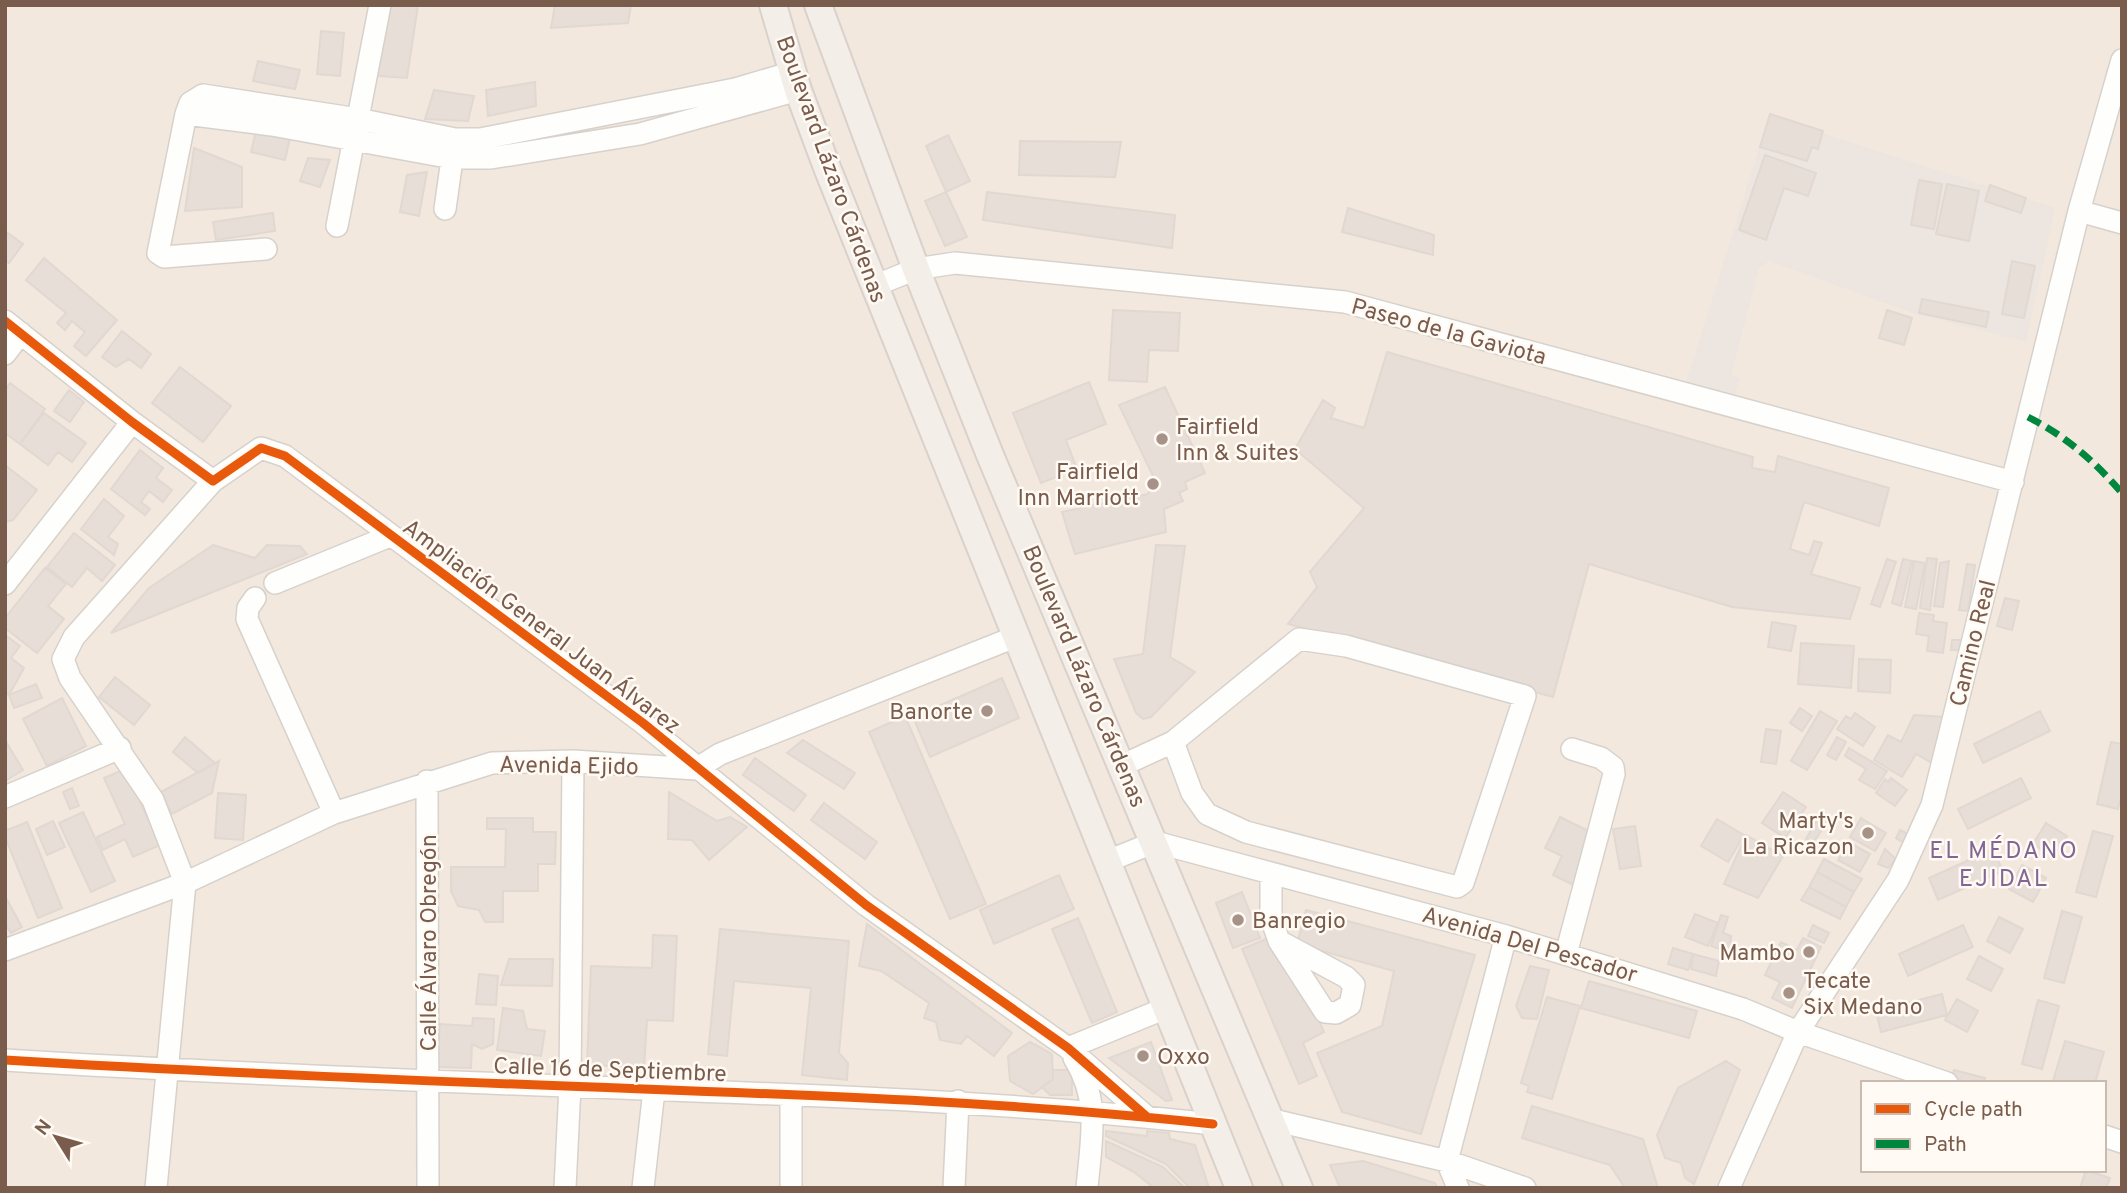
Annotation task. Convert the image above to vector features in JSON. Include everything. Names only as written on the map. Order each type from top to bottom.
[{"type":"main road","name":"Boulevard Lázaro Cárdenas","points":[[773,5],[796,81],[874,286],[1239,1188]]},
{"type":"main road","name":"Boulevard Lázaro Cárdenas","points":[[818,5],[916,269],[990,455],[1123,765],[1299,1188]]},
{"type":"main road","points":[[826,5],[841,71]]},
{"type":"street","points":[[337,226],[380,5]]},
{"type":"street","name":"Camino Real","points":[[1729,1188],[1798,1032],[1898,880],[1932,805],[2079,211],[2122,60]]},
{"type":"street","points":[[266,249],[164,257],[158,253],[186,114],[190,103],[203,95],[454,149],[480,139],[735,89],[796,81]]},
{"type":"street","points":[[445,209],[454,149]]},
{"type":"street","points":[[2079,211],[2122,223]]},
{"type":"street","name":"Paseo de la Gaviota","points":[[874,286],[916,269],[955,263],[1345,302],[2013,482]]},
{"type":"street","points":[[5,354],[13,327],[132,422],[213,481]]},
{"type":"street","points":[[5,584],[132,422]]},
{"type":"street","name":"Ampliación General Juan Álvarez","points":[[120,748],[70,678],[63,660],[74,637],[213,481],[261,448],[270,449],[285,456],[643,723],[696,769],[866,905],[1068,1048],[1147,1117]]},
{"type":"street","points":[[275,583],[390,536]]},
{"type":"street","points":[[255,598],[248,608],[247,619],[334,813]]},
{"type":"street","points":[[696,769],[720,754],[1015,638]]},
{"type":"street","points":[[1123,765],[1173,742],[1299,639],[1346,646],[1521,693],[1525,701],[1468,874],[1457,887],[1246,832],[1206,814],[1192,793],[1173,742]]},
{"type":"street","points":[[5,797],[120,748],[153,800],[185,883],[156,1188]]},
{"type":"street","points":[[1566,954],[1614,774],[1609,762],[1572,749]]},
{"type":"street","points":[[565,1188],[570,1086],[573,761]]},
{"type":"street","name":"Avenida Ejido","points":[[5,950],[185,883],[334,813],[426,781],[492,763],[573,761],[696,769]]},
{"type":"street","name":"Calle Álvaro Obregón","points":[[426,781],[428,1188]]},
{"type":"street","points":[[1108,861],[1155,842]]},
{"type":"street","name":"Avenida Del Pescador","points":[[1155,842],[1271,874],[1362,895],[1566,954],[1743,1009],[1798,1032],[1941,1081]]},
{"type":"street","points":[[1362,895],[1379,866]]},
{"type":"street","points":[[1271,874],[1271,918],[1279,941]]},
{"type":"street","points":[[1410,909],[1422,880]]},
{"type":"street","points":[[1458,1188],[1447,1161],[1506,936]]},
{"type":"street","points":[[1087,1188],[1094,1110],[1083,1072],[1068,1048],[1166,1009]]},
{"type":"street","name":"Calle 16 de Septiembre","points":[[5,1060],[429,1081],[958,1101],[1094,1110],[1213,1124]]},
{"type":"street","points":[[643,1188],[654,1090]]},
{"type":"street","points":[[790,1094],[791,1188]]},
{"type":"street","points":[[954,1188],[958,1101]]},
{"type":"street","points":[[1273,1121],[1447,1161],[1525,1188]]},
{"type":"shaded area","name":"EL MÉDANO EJIDAL","points":[[5,5],[2122,5],[2122,1188],[5,1188]]},
{"type":"shaded area","points":[[1769,116],[2055,208],[2026,342],[1916,314],[1769,261],[1759,268],[1731,375],[1739,378],[1734,401],[1685,387]]},
{"type":"water","points":[[1215,417],[1241,422],[1219,436],[1214,435],[1212,420]]},
{"type":"building","points":[[380,5],[418,5],[407,78],[366,75]]},
{"type":"building","points":[[555,5],[631,5],[628,23],[551,28]]},
{"type":"building","points":[[321,31],[344,33],[340,76],[317,74]]},
{"type":"building","points":[[258,61],[300,70],[295,89],[253,81]]},
{"type":"building","points":[[535,82],[536,106],[488,116],[486,90]]},
{"type":"building","points":[[434,90],[474,96],[468,121],[425,119]]},
{"type":"building","points":[[1770,114],[1823,131],[1818,149],[1812,147],[1807,161],[1760,147]]},
{"type":"building","points":[[256,131],[290,138],[285,160],[251,152]]},
{"type":"building","points":[[948,135],[970,181],[946,192],[926,146]]},
{"type":"building","points":[[1020,141],[1121,142],[1115,177],[1019,175]]},
{"type":"building","points":[[194,148],[242,167],[242,207],[185,211]]},
{"type":"building","points":[[1765,155],[1816,173],[1808,196],[1784,188],[1766,240],[1739,230]]},
{"type":"building","points":[[308,158],[330,160],[320,187],[300,181]]},
{"type":"building","points":[[427,172],[419,216],[400,212],[407,175]]},
{"type":"building","points":[[1919,180],[1942,184],[1934,229],[1911,225]]},
{"type":"building","points":[[1947,184],[1979,191],[1969,241],[1936,234]]},
{"type":"building","points":[[1990,185],[2026,198],[2021,213],[1985,201]]},
{"type":"building","points":[[946,192],[967,237],[945,246],[925,201]]},
{"type":"building","points":[[987,192],[1175,215],[1172,248],[983,220]]},
{"type":"building","points":[[1348,208],[1434,235],[1433,255],[1342,232]]},
{"type":"building","points":[[273,213],[275,231],[216,240],[213,222]]},
{"type":"building","points":[[5,231],[23,244],[9,263],[5,260]]},
{"type":"building","points":[[44,258],[117,320],[86,356],[74,346],[85,332],[72,321],[65,330],[57,323],[66,313],[26,280]]},
{"type":"building","points":[[2012,261],[2035,266],[2024,318],[2002,314]]},
{"type":"building","points":[[1922,299],[1989,312],[1986,327],[1919,313]]},
{"type":"building","points":[[1113,310],[1180,313],[1178,351],[1149,350],[1147,382],[1109,380]]},
{"type":"building","points":[[1887,310],[1912,318],[1904,345],[1879,338]]},
{"type":"building","points":[[122,331],[151,354],[141,368],[129,359],[116,367],[102,357]]},
{"type":"building","points":[[1387,352],[1753,457],[1752,468],[1775,472],[1778,456],[1889,488],[1879,526],[1804,502],[1790,549],[1809,555],[1814,541],[1822,543],[1811,574],[1860,588],[1850,619],[1732,607],[1589,564],[1553,697],[1288,624],[1317,587],[1310,572],[1364,508],[1295,449],[1323,400],[1335,408],[1331,418],[1364,428]]},
{"type":"building","points":[[180,367],[231,406],[203,442],[152,403]]},
{"type":"building","points":[[1089,382],[1106,424],[1066,440],[1077,469],[1041,483],[1013,413]]},
{"type":"building","points":[[10,383],[45,409],[20,444],[5,433],[5,390]]},
{"type":"building","name":"Fairfield Inn & Suites","points":[[1165,387],[1205,473],[1185,482],[1187,489],[1179,493],[1183,501],[1164,509],[1166,532],[1075,554],[1062,512],[1148,494],[1155,480],[1119,405]]},
{"type":"building","points":[[69,390],[84,402],[70,422],[54,411]]},
{"type":"building","points":[[44,413],[86,443],[72,462],[58,452],[48,465],[20,444]]},
{"type":"building","points":[[140,450],[163,468],[156,478],[172,490],[163,502],[149,491],[141,502],[150,509],[145,515],[111,489]]},
{"type":"building","points":[[5,465],[37,490],[13,520],[5,522]]},
{"type":"building","points":[[104,499],[124,516],[108,537],[118,544],[114,555],[81,529]]},
{"type":"building","points":[[74,533],[115,565],[102,581],[87,568],[72,587],[47,567]]},
{"type":"building","points":[[213,545],[255,558],[267,545],[300,546],[307,554],[111,633],[149,588]]},
{"type":"building","points":[[1156,545],[1185,546],[1170,657],[1195,672],[1151,717],[1143,719],[1136,713],[1114,659],[1143,654]]},
{"type":"building","points":[[1927,558],[1937,559],[1930,610],[1920,608]]},
{"type":"building","points":[[1887,559],[1896,562],[1880,607],[1871,604]]},
{"type":"building","points":[[1903,559],[1912,561],[1901,606],[1892,603]]},
{"type":"building","points":[[1914,561],[1925,563],[1916,609],[1905,607]]},
{"type":"building","points":[[1949,561],[1943,607],[1934,606],[1940,563]]},
{"type":"building","points":[[1967,564],[1975,565],[1968,611],[1959,610]]},
{"type":"building","points":[[45,568],[66,584],[48,606],[64,619],[37,653],[5,628],[5,618]]},
{"type":"building","points":[[2005,598],[2019,601],[2012,630],[1997,626]]},
{"type":"building","points":[[1919,613],[1934,615],[1933,621],[1947,623],[1943,653],[1927,651],[1929,636],[1916,634]]},
{"type":"building","points":[[1772,622],[1796,626],[1791,651],[1768,647]]},
{"type":"building","points":[[5,635],[20,646],[11,658],[24,668],[9,695],[5,692]]},
{"type":"building","points":[[1952,640],[1962,640],[1961,650],[1951,650]]},
{"type":"building","points":[[1801,643],[1854,646],[1851,688],[1798,684]]},
{"type":"building","points":[[1859,659],[1891,660],[1890,693],[1858,691]]},
{"type":"building","points":[[115,677],[150,705],[134,725],[99,697]]},
{"type":"building","points":[[1002,678],[1019,718],[930,757],[913,717]]},
{"type":"building","points":[[36,684],[42,698],[14,708],[9,695]]},
{"type":"building","points":[[62,698],[86,746],[47,766],[23,719]]},
{"type":"building","points":[[1800,708],[1812,716],[1802,731],[1790,723]]},
{"type":"building","points":[[1820,711],[1837,721],[1807,770],[1791,761]]},
{"type":"building","points":[[2040,711],[2050,731],[1983,763],[1974,744]]},
{"type":"building","points":[[1855,713],[1875,727],[1863,746],[1837,729],[1846,716],[1851,719]]},
{"type":"building","points":[[1914,715],[1944,717],[1932,763],[1916,754],[1902,777],[1874,760],[1888,735],[1901,742]]},
{"type":"building","points":[[905,716],[986,904],[950,919],[869,732]]},
{"type":"building","points":[[1766,729],[1781,731],[1776,764],[1761,762]]},
{"type":"building","points":[[185,737],[215,763],[198,773],[173,752]]},
{"type":"building","points":[[1837,737],[1846,742],[1836,760],[1827,755]]},
{"type":"building","points":[[5,740],[23,770],[5,781]]},
{"type":"building","points":[[803,740],[855,773],[844,789],[787,753]]},
{"type":"building","points":[[2111,742],[2122,744],[2122,793],[2118,809],[2097,804]]},
{"type":"building","points":[[1849,748],[1887,771],[1875,789],[1859,780],[1866,769],[1845,756]]},
{"type":"building","points":[[755,758],[806,795],[794,811],[743,775]]},
{"type":"building","points":[[219,761],[212,793],[172,814],[161,792]]},
{"type":"building","points":[[125,769],[160,845],[133,857],[125,839],[103,850],[97,837],[125,824],[104,778]]},
{"type":"building","points":[[1891,778],[1907,790],[1895,806],[1876,793],[1885,779],[1888,782]]},
{"type":"building","points":[[2021,778],[2031,798],[1968,829],[1958,809]]},
{"type":"building","points":[[72,788],[79,806],[70,809],[63,792]]},
{"type":"building","points":[[669,792],[717,821],[730,817],[747,827],[709,860],[692,840],[668,839]]},
{"type":"building","points":[[1783,792],[1806,807],[1785,838],[1762,823]]},
{"type":"building","points":[[218,793],[246,795],[243,840],[215,838]]},
{"type":"building","points":[[824,803],[877,842],[865,859],[811,820]]},
{"type":"building","points":[[83,812],[115,881],[91,892],[59,823]]},
{"type":"building","points":[[1820,815],[1830,818],[1813,843],[1806,839]]},
{"type":"building","points":[[1560,817],[1595,834],[1580,888],[1553,875],[1562,856],[1545,848]]},
{"type":"building","points":[[487,818],[533,818],[533,832],[556,832],[555,864],[538,864],[538,891],[503,891],[503,922],[485,922],[479,910],[458,906],[451,891],[451,867],[505,867],[506,829],[487,829]]},
{"type":"building","points":[[1861,818],[1886,833],[1875,851],[1850,837]]},
{"type":"building","points":[[1717,819],[1744,835],[1728,862],[1701,846]]},
{"type":"building","points":[[53,821],[65,847],[47,855],[36,829]]},
{"type":"building","points":[[27,822],[62,908],[38,918],[5,837],[5,831]]},
{"type":"building","points":[[2046,823],[2067,836],[2053,857],[2033,844]]},
{"type":"building","points":[[1635,826],[1641,866],[1620,869],[1613,829]]},
{"type":"building","points":[[1900,830],[1910,835],[1906,844],[1896,838]]},
{"type":"building","points":[[2093,831],[2113,836],[2096,897],[2076,892]]},
{"type":"building","points":[[1746,835],[1783,856],[1758,898],[1724,884]]},
{"type":"building","points":[[1848,842],[1870,854],[1860,872],[1838,860]]},
{"type":"building","points":[[1885,849],[1896,859],[1888,868],[1878,864]]},
{"type":"building","points":[[1993,849],[2003,871],[1938,900],[1929,878]]},
{"type":"building","points":[[1824,859],[1862,879],[1854,892],[1817,872]]},
{"type":"building","points":[[2022,865],[2046,878],[2033,902],[2009,889]]},
{"type":"building","points":[[1817,872],[1854,892],[1846,907],[1809,887]]},
{"type":"building","points":[[1059,875],[1074,909],[994,944],[980,910]]},
{"type":"building","points":[[1809,887],[1846,907],[1840,919],[1801,900]]},
{"type":"building","name":"Banregio","points":[[1242,892],[1260,938],[1233,948],[1216,903]]},
{"type":"building","points":[[5,896],[22,927],[11,933],[5,924]]},
{"type":"building","points":[[1306,910],[1475,955],[1421,1134],[1342,1112],[1317,1053],[1382,1026],[1394,971],[1297,944]]},
{"type":"building","points":[[2062,911],[2082,917],[2064,983],[2044,978]]},
{"type":"building","points":[[1695,914],[1718,923],[1708,946],[1685,937]]},
{"type":"building","points":[[1721,915],[1728,917],[1723,933],[1731,936],[1730,953],[1711,946]]},
{"type":"building","points":[[1999,917],[2023,929],[2010,953],[1987,941]]},
{"type":"building","points":[[1078,918],[1117,1012],[1092,1023],[1052,929]]},
{"type":"building","points":[[867,924],[1012,1033],[994,1056],[967,1036],[961,1044],[940,1040],[936,1022],[924,1018],[929,1003],[881,971],[859,966]]},
{"type":"building","points":[[1813,925],[1829,933],[1824,943],[1808,936]]},
{"type":"building","points":[[1963,925],[1973,947],[1908,976],[1899,954]]},
{"type":"building","points":[[720,929],[849,941],[839,1053],[848,1063],[847,1080],[802,1075],[811,988],[734,981],[727,1056],[708,1054]]},
{"type":"building","points":[[653,935],[677,936],[673,1021],[647,1020],[644,1067],[587,1065],[591,966],[652,968]]},
{"type":"building","points":[[1268,938],[1277,959],[1295,965],[1324,1032],[1303,1043],[1317,1076],[1299,1084],[1242,949]]},
{"type":"building","points":[[1803,938],[1821,947],[1792,1008],[1772,998],[1780,982],[1765,975],[1781,942],[1797,950]]},
{"type":"building","points":[[1673,948],[1693,954],[1688,970],[1668,964]]},
{"type":"building","points":[[1693,954],[1719,961],[1716,976],[1691,969]]},
{"type":"building","points":[[1979,956],[2003,969],[1991,991],[1967,979]]},
{"type":"building","points":[[509,959],[553,959],[552,986],[501,985]]},
{"type":"building","points":[[1530,966],[1549,970],[1537,1019],[1522,1018],[1516,1006]]},
{"type":"building","points":[[479,974],[498,976],[496,1005],[476,1004]]},
{"type":"building","points":[[1589,981],[1697,1011],[1689,1038],[1581,1008]]},
{"type":"building","points":[[1942,994],[1947,1015],[1881,1032],[1876,1011]]},
{"type":"building","points":[[1547,997],[1580,1006],[1552,1099],[1527,1092],[1529,1086],[1521,1083]]},
{"type":"building","points":[[1957,999],[1978,1011],[1967,1032],[1945,1020]]},
{"type":"building","points":[[2038,1000],[2059,1006],[2042,1069],[2022,1064]]},
{"type":"building","points":[[503,1008],[523,1011],[527,1029],[545,1031],[541,1056],[497,1050]]},
{"type":"building","points":[[473,1018],[494,1019],[493,1044],[482,1049],[472,1044],[471,1068],[437,1067],[440,1024],[472,1026]]},
{"type":"building","points":[[2065,1041],[2104,1052],[2096,1081],[2053,1081]]},
{"type":"building","points":[[1030,1042],[1052,1054],[1053,1079],[1033,1094],[1010,1081],[1008,1056]]},
{"type":"building","points":[[1151,1042],[1172,1100],[1166,1101],[1109,1058]]},
{"type":"building","points":[[1726,1061],[1740,1070],[1694,1184],[1685,1178],[1681,1163],[1665,1158],[1657,1135],[1678,1088]]},
{"type":"building","points":[[1053,1070],[1072,1070],[1072,1095],[1050,1095],[1042,1087],[1053,1079]]},
{"type":"building","points":[[1954,1070],[1985,1078],[1984,1081],[1952,1080]]},
{"type":"building","points":[[1532,1106],[1643,1139],[1658,1188],[1625,1188],[1610,1165],[1522,1138]]},
{"type":"building","points":[[1106,1131],[1147,1136],[1147,1131],[1169,1133],[1170,1139],[1195,1145],[1209,1188],[1190,1188],[1166,1164],[1106,1136]]},
{"type":"building","points":[[1106,1141],[1163,1167],[1185,1188],[1154,1188],[1134,1172],[1106,1157]]},
{"type":"building","points":[[1363,1161],[1435,1183],[1437,1188],[1340,1188],[1330,1165]]},
{"type":"building","points":[[2085,1172],[2110,1178],[2106,1188],[2080,1188]]},
{"type":"marked path","points":[[2028,417],[2079,450],[2122,493]]},
{"type":"cycle path","points":[[5,321],[132,422],[213,481],[261,448],[285,456],[643,723],[866,905],[1068,1048],[1147,1117]]},
{"type":"cycle path","points":[[5,1060],[928,1101],[1213,1124]]},
{"type":"place","name":"Fairfield Inn & Suites","points":[[1162,439]]},
{"type":"place","name":"Fairfield Inn Marriott","points":[[1153,484]]},
{"type":"place","name":"Banorte","points":[[987,711]]},
{"type":"place","name":"Marty's La Ricazon","points":[[1868,833]]},
{"type":"place","name":"Banregio","points":[[1238,920]]},
{"type":"place","name":"Mambo","points":[[1809,952]]},
{"type":"place","name":"Tecate Six Medano","points":[[1789,993]]},
{"type":"place","name":"Oxxo","points":[[1143,1056]]},
{"type":"district","name":"EL MÉDANO EJIDAL","points":[[2004,864]]}]
